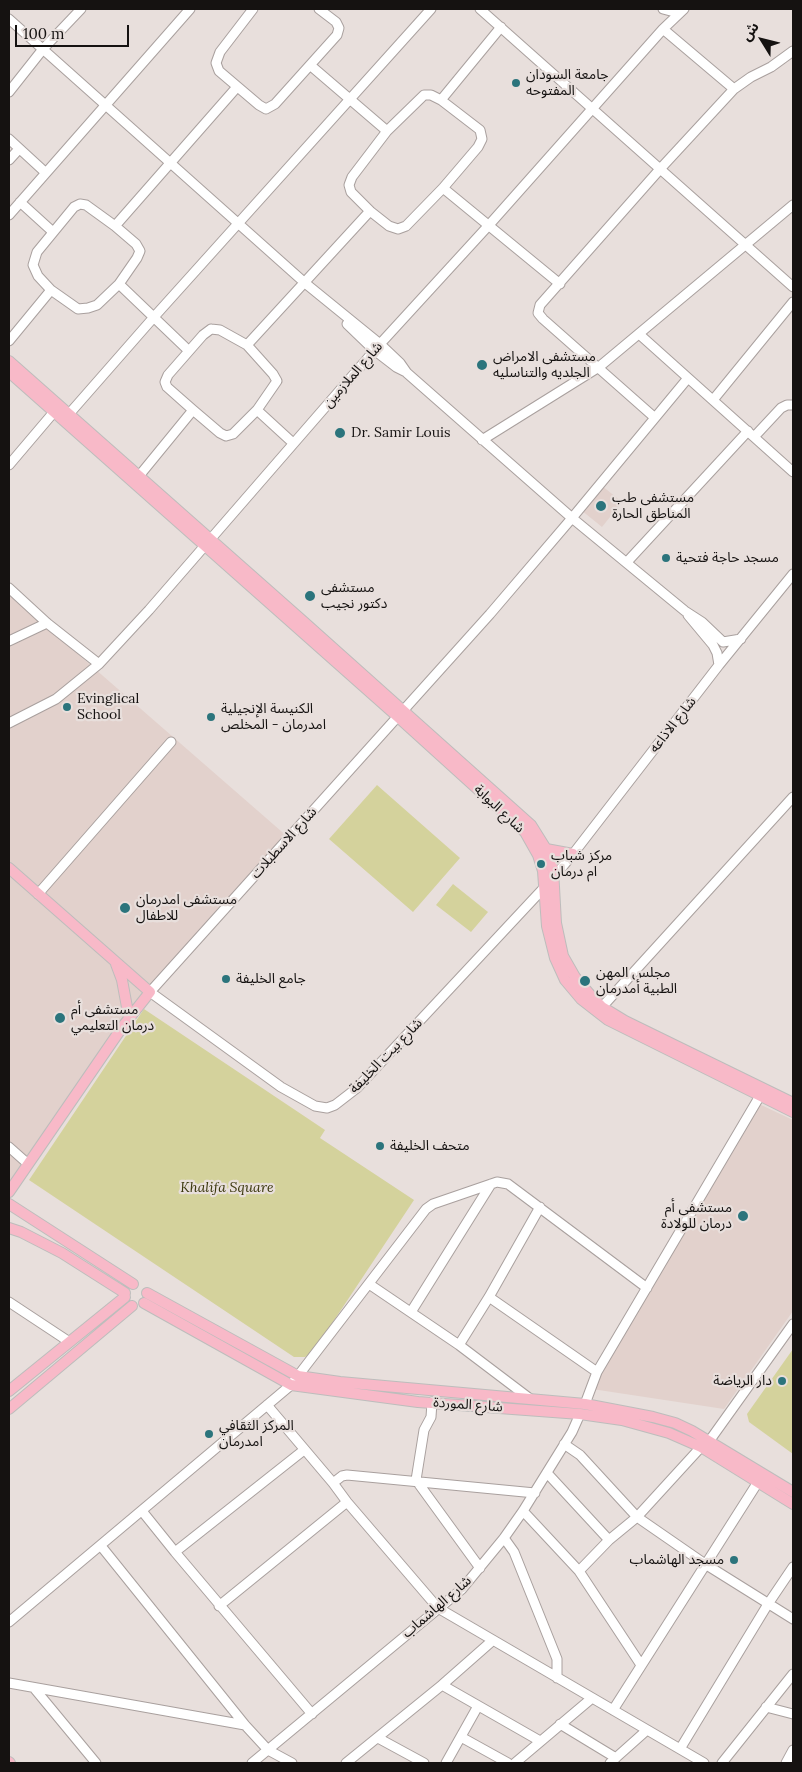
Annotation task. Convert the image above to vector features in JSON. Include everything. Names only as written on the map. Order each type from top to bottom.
[{"type":"main road","points":[[9,361],[139,476],[207,542]]},
{"type":"main road","points":[[10,375],[207,542]]},
{"type":"main road","name":"شارع البوابة","points":[[207,542],[401,714],[520,814],[531,826],[550,858],[554,877],[556,923],[568,967],[581,986],[602,1007],[625,1021],[762,1092],[793,1112]]},
{"type":"main road","name":"شارع البوابة","points":[[401,714],[525,832],[538,855],[543,871],[547,926],[555,958],[566,980],[581,999],[608,1020],[762,1092],[793,1103]]},
{"type":"main road","points":[[546,849],[573,854]]},
{"type":"main road","points":[[9,868],[150,992],[129,1018],[9,1192]]},
{"type":"main road","points":[[115,961],[122,980],[129,1018]]},
{"type":"main road","points":[[9,1204],[133,1284],[140,1285],[145,1298],[136,1306],[132,1306],[9,1409]]},
{"type":"main road","points":[[9,1228],[21,1232],[62,1253],[125,1295],[128,1304],[132,1306]]},
{"type":"main road","points":[[9,1391],[125,1295],[129,1286],[133,1284]]},
{"type":"main road","name":"شارع الموردة","points":[[145,1298],[298,1376],[333,1382],[585,1404],[675,1423],[710,1440],[793,1492]]},
{"type":"main road","name":"شارع الموردة","points":[[145,1298],[291,1385],[418,1402],[580,1414],[622,1420],[669,1433],[701,1447],[793,1504]]},
{"type":"main road","points":[[78,1333],[86,1344]]},
{"type":"main road","points":[[417,1389],[418,1402]]},
{"type":"street","points":[[9,92],[43,49],[81,9]]},
{"type":"street","points":[[9,215],[190,9]]},
{"type":"street","points":[[249,10],[220,52],[216,63],[219,71],[266,109],[274,104],[337,35],[339,28],[336,22],[319,9]]},
{"type":"street","points":[[69,414],[431,9]]},
{"type":"street","points":[[480,9],[793,288]]},
{"type":"street","points":[[489,17],[496,9]]},
{"type":"street","points":[[663,9],[681,11]]},
{"type":"street","name":"شارع الملازمين","points":[[9,723],[56,699],[99,664],[149,610],[377,347],[681,11]]},
{"type":"street","points":[[9,19],[336,310],[341,318],[362,338],[400,363],[407,373],[572,518],[685,611],[702,622],[723,642],[741,639]]},
{"type":"street","points":[[441,100],[501,28]]},
{"type":"street","points":[[663,29],[734,89]]},
{"type":"street","points":[[654,417],[543,319],[538,313],[540,305],[660,168],[734,89],[751,76],[771,67],[793,52]]},
{"type":"street","points":[[310,65],[387,131]]},
{"type":"street","points":[[115,226],[237,87]]},
{"type":"street","points":[[424,95],[431,95],[441,100],[480,130],[482,139],[478,147],[443,188],[406,226],[398,229],[389,226],[370,212],[351,192],[349,185],[352,177],[387,131],[424,95]]},
{"type":"street","points":[[9,139],[46,173]]},
{"type":"street","points":[[9,160],[19,149]]},
{"type":"street","points":[[443,188],[560,284]]},
{"type":"street","points":[[20,202],[53,232]]},
{"type":"street","points":[[80,204],[86,205],[115,226],[136,244],[140,251],[119,284],[97,305],[78,309],[51,290],[38,276],[33,265],[37,252],[53,232],[74,207],[80,204]]},
{"type":"street","points":[[482,440],[599,367],[793,205]]},
{"type":"street","points":[[247,345],[370,212]]},
{"type":"street","points":[[119,284],[189,351]]},
{"type":"street","points":[[9,341],[51,290]]},
{"type":"street","points":[[713,400],[793,302]]},
{"type":"street","points":[[336,310],[345,314],[377,347]]},
{"type":"street","points":[[211,329],[220,330],[247,345],[277,381],[257,410],[233,434],[226,436],[220,433],[167,387],[165,382],[189,351],[211,329]]},
{"type":"street","points":[[639,334],[793,472]]},
{"type":"street","points":[[362,338],[364,362]]},
{"type":"street","name":"شارع الاسطبلات","points":[[150,992],[401,714],[572,518],[688,378]]},
{"type":"street","points":[[627,562],[751,434],[782,408],[793,405]]},
{"type":"street","points":[[139,476],[193,410]]},
{"type":"street","points":[[257,410],[293,443]]},
{"type":"street","points":[[9,465],[54,412]]},
{"type":"street","name":"شارع الاذاعه","points":[[545,886],[573,854],[719,665],[793,574]]},
{"type":"street","points":[[9,588],[47,623],[99,664]]},
{"type":"street","points":[[685,611],[713,645],[717,653],[719,665]]},
{"type":"street","points":[[9,641],[47,623]]},
{"type":"street","points":[[38,894],[171,742]]},
{"type":"street","points":[[602,1007],[793,797]]},
{"type":"street","name":"شارع بيت الخليفة","points":[[150,992],[282,1088],[307,1103],[327,1108],[335,1105],[358,1088],[545,886]]},
{"type":"street","points":[[585,1404],[597,1372],[762,1092]]},
{"type":"street","points":[[9,1147],[28,1163]]},
{"type":"street","points":[[9,1622],[291,1385],[426,1208],[432,1204],[497,1182],[508,1184],[647,1288]]},
{"type":"street","points":[[411,1312],[491,1184]]},
{"type":"street","points":[[458,1345],[489,1297],[540,1207]]},
{"type":"street","points":[[369,1284],[458,1345],[529,1398]]},
{"type":"street","points":[[489,1297],[597,1372]]},
{"type":"street","points":[[9,1302],[68,1341]]},
{"type":"street","points":[[579,1571],[609,1540],[637,1517],[701,1447],[710,1440],[793,1324]]},
{"type":"street","points":[[432,1402],[431,1416],[424,1430],[416,1480],[480,1568]]},
{"type":"street","points":[[267,1405],[438,1608],[704,1763]]},
{"type":"street","name":"شارع الهاشماب","points":[[252,1763],[462,1589],[504,1538],[523,1511],[580,1414]]},
{"type":"street","points":[[564,1444],[580,1455],[637,1517],[705,1564],[793,1619]]},
{"type":"street","points":[[175,1552],[304,1450]]},
{"type":"street","points":[[547,1473],[609,1540]]},
{"type":"street","points":[[333,1483],[342,1476],[347,1475],[416,1480],[535,1493]]},
{"type":"street","points":[[613,1710],[758,1482]]},
{"type":"street","points":[[219,1606],[347,1502]]},
{"type":"street","points":[[142,1511],[219,1606],[312,1714]]},
{"type":"street","points":[[523,1511],[579,1571],[641,1665]]},
{"type":"street","points":[[504,1538],[514,1552],[557,1659],[557,1678]]},
{"type":"street","points":[[100,1546],[244,1725],[268,1750],[292,1763]]},
{"type":"street","points":[[680,1749],[768,1604],[793,1567]]},
{"type":"street","points":[[346,1763],[442,1685],[492,1641]]},
{"type":"street","points":[[722,1763],[793,1674]]},
{"type":"street","points":[[9,1683],[244,1725]]},
{"type":"street","points":[[442,1685],[540,1741]]},
{"type":"street","points":[[34,1688],[96,1763]]},
{"type":"street","points":[[515,1763],[592,1698]]},
{"type":"street","points":[[446,1763],[478,1706]]},
{"type":"street","points":[[766,1708],[793,1714]]},
{"type":"street","points":[[560,1724],[611,1762],[647,1730]]},
{"type":"street","points":[[460,1737],[508,1763]]},
{"type":"street","points":[[378,1738],[424,1763]]},
{"type":"shaded area","name":"مستشفى طب المناطق الحارة","points":[[601,485],[622,502],[602,527],[581,510]]},
{"type":"shaded area","points":[[9,594],[289,838],[168,973],[9,1183]]},
{"type":"shaded area","name":"مستشفى أم درمان للولادة","points":[[759,1104],[793,1120],[793,1311],[724,1409],[592,1389]]},
{"type":"green space","points":[[377,785],[460,858],[413,912],[329,839]]},
{"type":"green space","points":[[453,884],[488,912],[471,932],[436,905]]},
{"type":"green space","name":"Khalifa Square","points":[[144,1009],[325,1130],[320,1138],[414,1200],[313,1352],[305,1357],[294,1357],[29,1180]]},
{"type":"green space","name":"دار الرياضة","points":[[793,1349],[793,1454],[749,1422],[747,1414]]},
{"type":"place","name":"جامعة السودان المفتوحه","points":[[516,83]]},
{"type":"place","name":"مستشفى الامراض الجلديه والتناسليه","points":[[482,365]]},
{"type":"place","name":"Dr. Samir Louis","points":[[340,433]]},
{"type":"place","name":"مستشفى طب المناطق الحارة","points":[[601,506]]},
{"type":"place","name":"مسجد حاجة فتحية","points":[[666,558]]},
{"type":"place","name":"مستشفى دكتور نجيب","points":[[310,596]]},
{"type":"place","name":"Evinglical School","points":[[67,707]]},
{"type":"place","name":"الكنيسة الإنجيلية امدرمان - المخلص","points":[[211,717]]},
{"type":"place","name":"مركز شباب ام درمان","points":[[541,864]]},
{"type":"place","name":"مستشفى امدرمان للاطفال","points":[[125,908]]},
{"type":"place","name":"جامع الخليفة","points":[[226,979]]},
{"type":"place","name":"مجلس المهن الطبية أمدرمان","points":[[585,981]]},
{"type":"place","name":"مستشفى أم درمان التعليمي","points":[[60,1018]]},
{"type":"place","name":"متحف الخليفة","points":[[380,1146]]},
{"type":"place","name":"مستشفى أم درمان للولادة","points":[[743,1216]]},
{"type":"place","name":"دار الرياضة","points":[[782,1381]]},
{"type":"place","name":"المركز الثقافي امدرمان","points":[[209,1434]]},
{"type":"place","name":"مسجد الهاشماب","points":[[734,1560]]}]
